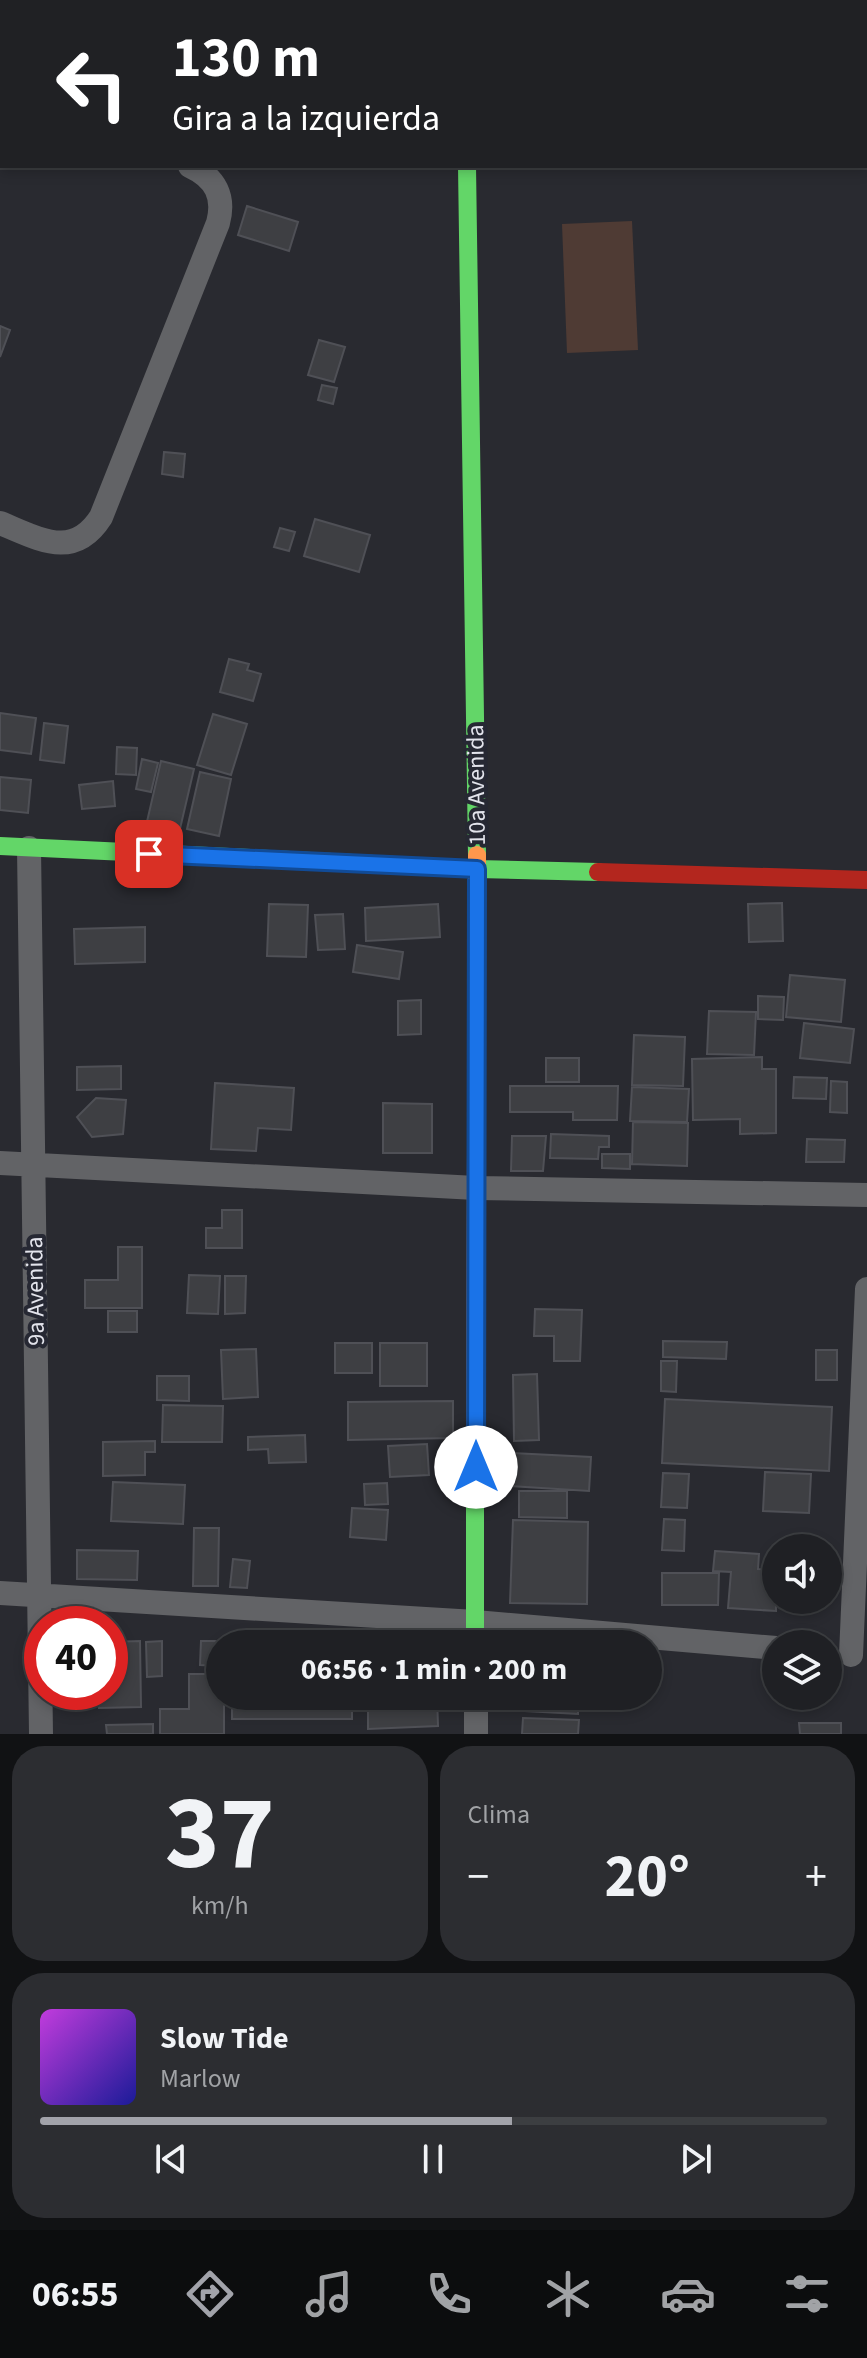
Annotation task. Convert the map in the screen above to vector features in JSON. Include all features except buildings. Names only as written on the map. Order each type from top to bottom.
[{"type":"street","points":[[0,523],[58,544],[71,543],[83,537],[101,517],[222,210],[221,197],[215,185],[206,174],[194,168]]},
{"type":"street","name":"10a Avenida","points":[[467,168],[477,869],[475,1630]]},
{"type":"street","points":[[0,846],[477,869],[867,880]]},
{"type":"street","name":"9a Avenida","points":[[29,848],[41,1734]]},
{"type":"street","points":[[0,1163],[476,1188],[867,1195]]},
{"type":"street","points":[[849,1654],[867,1289]]},
{"type":"street","points":[[0,1593],[442,1630]]},
{"type":"street","points":[[662,1642],[762,1647]]},
{"type":"street","points":[[476,1710],[476,1734]]},
{"type":"shaded area","points":[[632,221],[638,350],[567,353],[562,224]]},
{"type":"traffic: fast","points":[[467,168],[477,855]]},
{"type":"traffic: fast","points":[[0,846],[598,872]]},
{"type":"traffic: fast","points":[[475,1450],[475,1630]]},
{"type":"traffic: slow","points":[[475,1450],[477,855]]},
{"type":"traffic: jam","points":[[598,872],[867,880]]},
{"type":"route","points":[[149,854],[477,869],[476,1467]]}]
